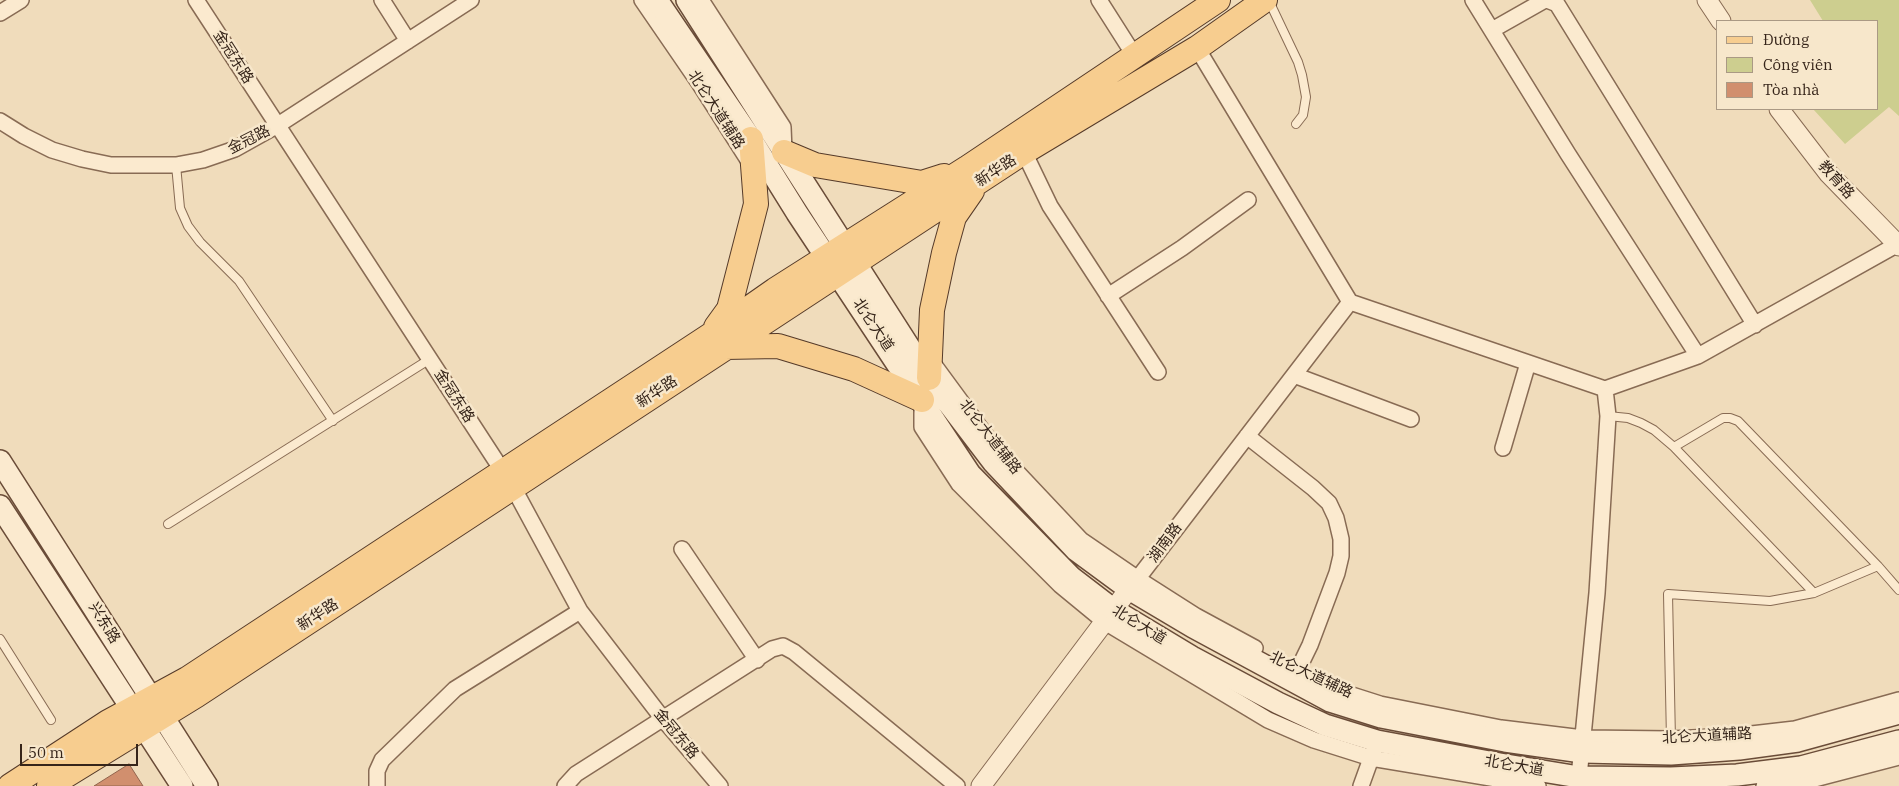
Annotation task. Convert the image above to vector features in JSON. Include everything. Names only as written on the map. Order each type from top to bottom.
[{"type":"main road","name":"北仑大道","points":[[657,0],[751,139],[797,213],[885,309],[927,379],[970,474],[1109,616],[1374,750],[1578,782],[1737,774],[1801,768],[1899,741]]},
{"type":"main road","name":"北仑大道","points":[[687,0],[784,152],[841,260],[927,379],[993,462],[1076,550],[1133,584],[1193,627],[1295,677],[1330,701],[1381,717],[1506,740],[1583,745],[1738,749],[1798,741],[1899,713]]},
{"type":"main road","name":"新华路","points":[[49,786],[147,713],[187,679],[508,479],[719,340],[775,290],[841,260],[972,175],[1134,55],[1218,0]]},
{"type":"main road","name":"新华路","points":[[972,175],[1024,152],[1197,48],[1265,0]]},
{"type":"main road","points":[[751,139],[756,204],[719,340],[778,346],[854,369],[927,379],[932,310],[946,244],[954,217],[972,175]]},
{"type":"main road","points":[[784,152],[815,165],[922,183],[972,175]]},
{"type":"main road","name":"兴东路","points":[[0,460],[147,713],[182,786]]},
{"type":"main road","name":"兴东路","points":[[2,512],[147,713],[207,786]]},
{"type":"main road","name":"新华路","points":[[10,786],[108,722],[147,713]]},
{"type":"street","points":[[0,13],[21,0]]},
{"type":"street","name":"金冠东路","points":[[196,0],[508,479],[580,611],[663,719],[720,786]]},
{"type":"street","points":[[382,0],[408,41]]},
{"type":"street","name":"金冠路","points":[[0,121],[52,150],[111,165],[176,164],[203,160],[235,149],[278,125],[471,0]]},
{"type":"street","name":"北仑大道辅路","points":[[642,0],[699,83],[753,168],[797,213]]},
{"type":"street","points":[[701,0],[783,127],[784,152]]},
{"type":"street","points":[[1099,0],[1134,55]]},
{"type":"street","points":[[1474,0],[1568,154],[1698,356]]},
{"type":"street","points":[[1492,30],[1546,0],[1557,4],[1755,325]]},
{"type":"street","points":[[1707,0],[1720,20]]},
{"type":"street","points":[[1197,48],[1350,302],[1605,389],[1698,356],[1857,266],[1898,245]]},
{"type":"street","name":"教育路","points":[[1780,110],[1829,174],[1898,245]]},
{"type":"street","points":[[1024,152],[1050,206],[1158,372]]},
{"type":"street","points":[[1108,296],[1182,248],[1248,200]]},
{"type":"street","name":"湖南路","points":[[981,786],[1133,584],[1350,302]]},
{"type":"street","points":[[1503,448],[1528,363]]},
{"type":"street","points":[[1294,375],[1411,419]]},
{"type":"street","points":[[1578,782],[1597,593],[1608,416],[1605,389]]},
{"type":"street","points":[[1247,436],[1313,488],[1329,504],[1336,518],[1341,539],[1341,556],[1337,572],[1310,646],[1295,677]]},
{"type":"street","points":[[682,549],[757,660]]},
{"type":"street","points":[[377,786],[377,770],[382,760],[455,689],[580,611]]},
{"type":"street","points":[[565,786],[576,774],[772,649],[783,646],[794,652],[957,786]]},
{"type":"street","name":"北仑大道辅路","points":[[1671,746],[1795,729],[1899,700]]},
{"type":"street","points":[[1362,786],[1374,750],[1538,786]]},
{"type":"street","points":[[1764,786],[1803,782],[1899,757]]},
{"type":"lane","points":[[1269,0],[1298,62],[1302,75],[1306,97],[1303,115],[1296,124]]},
{"type":"lane","points":[[176,164],[180,208],[188,226],[200,242],[239,281],[333,420]]},
{"type":"lane","points":[[168,524],[430,359]]},
{"type":"lane","points":[[1608,416],[1628,418],[1641,423],[1654,430],[1674,447],[1814,593]]},
{"type":"lane","points":[[1674,447],[1723,418],[1738,421],[1899,590]]},
{"type":"lane","points":[[1671,746],[1668,594],[1770,601],[1814,593],[1878,566]]},
{"type":"lane","points":[[0,640],[51,720]]},
{"type":"green space","points":[[1810,0],[1899,0],[1899,116],[1889,107],[1845,144],[1814,110],[1879,110],[1879,20],[1822,20]]},
{"type":"building","points":[[129,764],[143,786],[94,786]]}]
